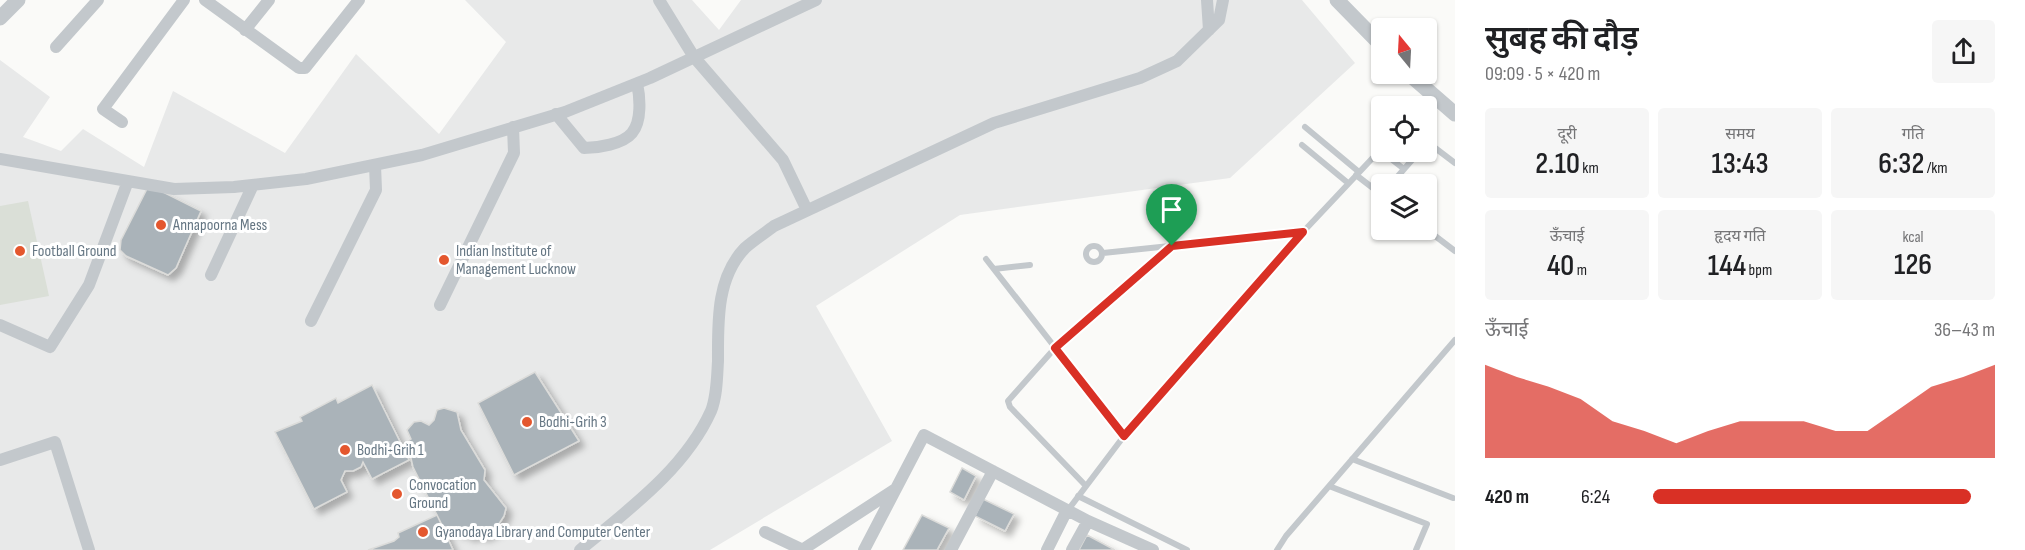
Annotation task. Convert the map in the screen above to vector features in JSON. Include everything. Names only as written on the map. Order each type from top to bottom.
[{"type":"street","points":[[0,18],[18,0]]},
{"type":"street","points":[[56,47],[98,0]]},
{"type":"street","points":[[122,122],[104,109],[184,0]]},
{"type":"street","points":[[205,0],[299,68],[305,68],[359,0]]},
{"type":"street","points":[[245,30],[269,0]]},
{"type":"street","points":[[659,0],[694,57],[783,160],[807,210]]},
{"type":"street","points":[[0,159],[174,189],[253,185],[306,179],[422,155],[556,114],[638,83],[816,0]]},
{"type":"street","points":[[1207,0],[1209,30]]},
{"type":"street","points":[[580,550],[662,480],[699,434],[712,408],[717,380],[718,313],[725,280],[744,249],[774,226],[994,123],[1140,78],[1177,60],[1219,20],[1223,0]]},
{"type":"street","points":[[1337,0],[1371,35]]},
{"type":"street","points":[[556,114],[584,148],[601,148],[631,135],[637,125],[640,96],[638,83]]},
{"type":"street","points":[[1420,84],[1455,114]]},
{"type":"street","points":[[440,304],[514,153],[513,127]]},
{"type":"street","points":[[311,321],[376,190],[375,165]]},
{"type":"street","points":[[0,325],[50,347],[89,285],[128,181]]},
{"type":"street","points":[[211,274],[253,185]]},
{"type":"street","points":[[864,550],[924,435],[1067,510],[1153,550]]},
{"type":"street","points":[[0,460],[55,442],[89,550]]},
{"type":"street","points":[[951,550],[993,471]]},
{"type":"street","points":[[765,532],[803,550],[896,489]]},
{"type":"street","points":[[1047,550],[1067,510]]},
{"type":"street","points":[[1072,550],[1088,520]]},
{"type":"lane","points":[[1305,127],[1371,186]]},
{"type":"lane","points":[[1302,145],[1348,183]]},
{"type":"lane","points":[[1437,150],[1455,164]]},
{"type":"lane","points":[[1067,510],[1124,436],[1303,232],[1371,160]]},
{"type":"lane","points":[[1396,162],[1404,169]]},
{"type":"lane","points":[[1400,174],[1410,162]]},
{"type":"lane","points":[[1103,253],[1303,232]]},
{"type":"lane","points":[[1437,237],[1455,251]]},
{"type":"lane","points":[[1086,486],[1008,404],[1008,401],[1055,348],[1172,246]]},
{"type":"lane","points":[[986,259],[1124,436]]},
{"type":"lane","points":[[994,269],[1030,265]]},
{"type":"lane","points":[[1277,550],[1286,536],[1455,340]]},
{"type":"lane","points":[[1352,459],[1452,498]]},
{"type":"lane","points":[[1329,486],[1427,524],[1416,550]]},
{"type":"lane","points":[[1078,496],[1187,550]]},
{"type":"shaded area","name":"Indian Institute of Management Lucknow","points":[[465,0],[692,0],[719,30],[741,0],[1302,0],[1355,63],[1230,178],[960,215],[816,306],[892,441],[710,550],[0,550],[0,60],[50,97],[23,137],[61,151],[83,129],[144,167],[173,91],[285,153],[356,54],[439,134],[506,42]]},
{"type":"shaded area","name":"Football Ground","points":[[28,201],[49,296],[0,305],[0,206]]},
{"type":"building","name":"Annapoorna Mess","points":[[149,185],[201,211],[176,268],[168,275],[126,256],[120,250],[121,240]]},
{"type":"building","name":"Bodhi-Grih 3","points":[[535,372],[579,441],[514,475],[478,403]]},
{"type":"building","name":"Bodhi-Grih 1","points":[[372,385],[409,460],[372,479],[363,462],[361,467],[353,471],[345,471],[341,480],[347,492],[314,509],[275,432],[302,421],[300,417],[336,398],[338,403]]},
{"type":"building","points":[[444,408],[457,412],[461,430],[485,470],[484,480],[506,508],[495,530],[483,536],[479,533],[468,536],[466,532],[457,532],[454,527],[445,531],[413,467],[405,443],[411,439],[407,430],[414,422],[421,421],[429,425],[434,420],[437,410]]},
{"type":"building","points":[[962,468],[976,476],[964,500],[950,492]]},
{"type":"building","points":[[983,499],[1014,514],[1005,531],[975,516]]},
{"type":"building","name":"Gyanodaya Library and Computer Center","points":[[437,515],[453,550],[368,550],[394,541],[399,537],[398,533]]},
{"type":"building","points":[[922,515],[949,528],[937,550],[903,550]]},
{"type":"building","points":[[1087,535],[1115,550],[1079,550]]},
{"type":"place","name":"Annapoorna Mess","points":[[161,225]]},
{"type":"place","name":"Football Ground","points":[[20,251]]},
{"type":"place","name":"Indian Institute of Management Lucknow","points":[[444,260]]},
{"type":"place","name":"Bodhi-Grih 3","points":[[527,422]]},
{"type":"place","name":"Bodhi-Grih 1","points":[[345,450]]},
{"type":"place","name":"Convocation Ground","points":[[397,494]]},
{"type":"place","name":"Gyanodaya Library and Computer Center","points":[[423,532]]},
{"type":"route","points":[[1303,232],[1124,436],[1055,348],[1172,246],[1303,232]]}]
